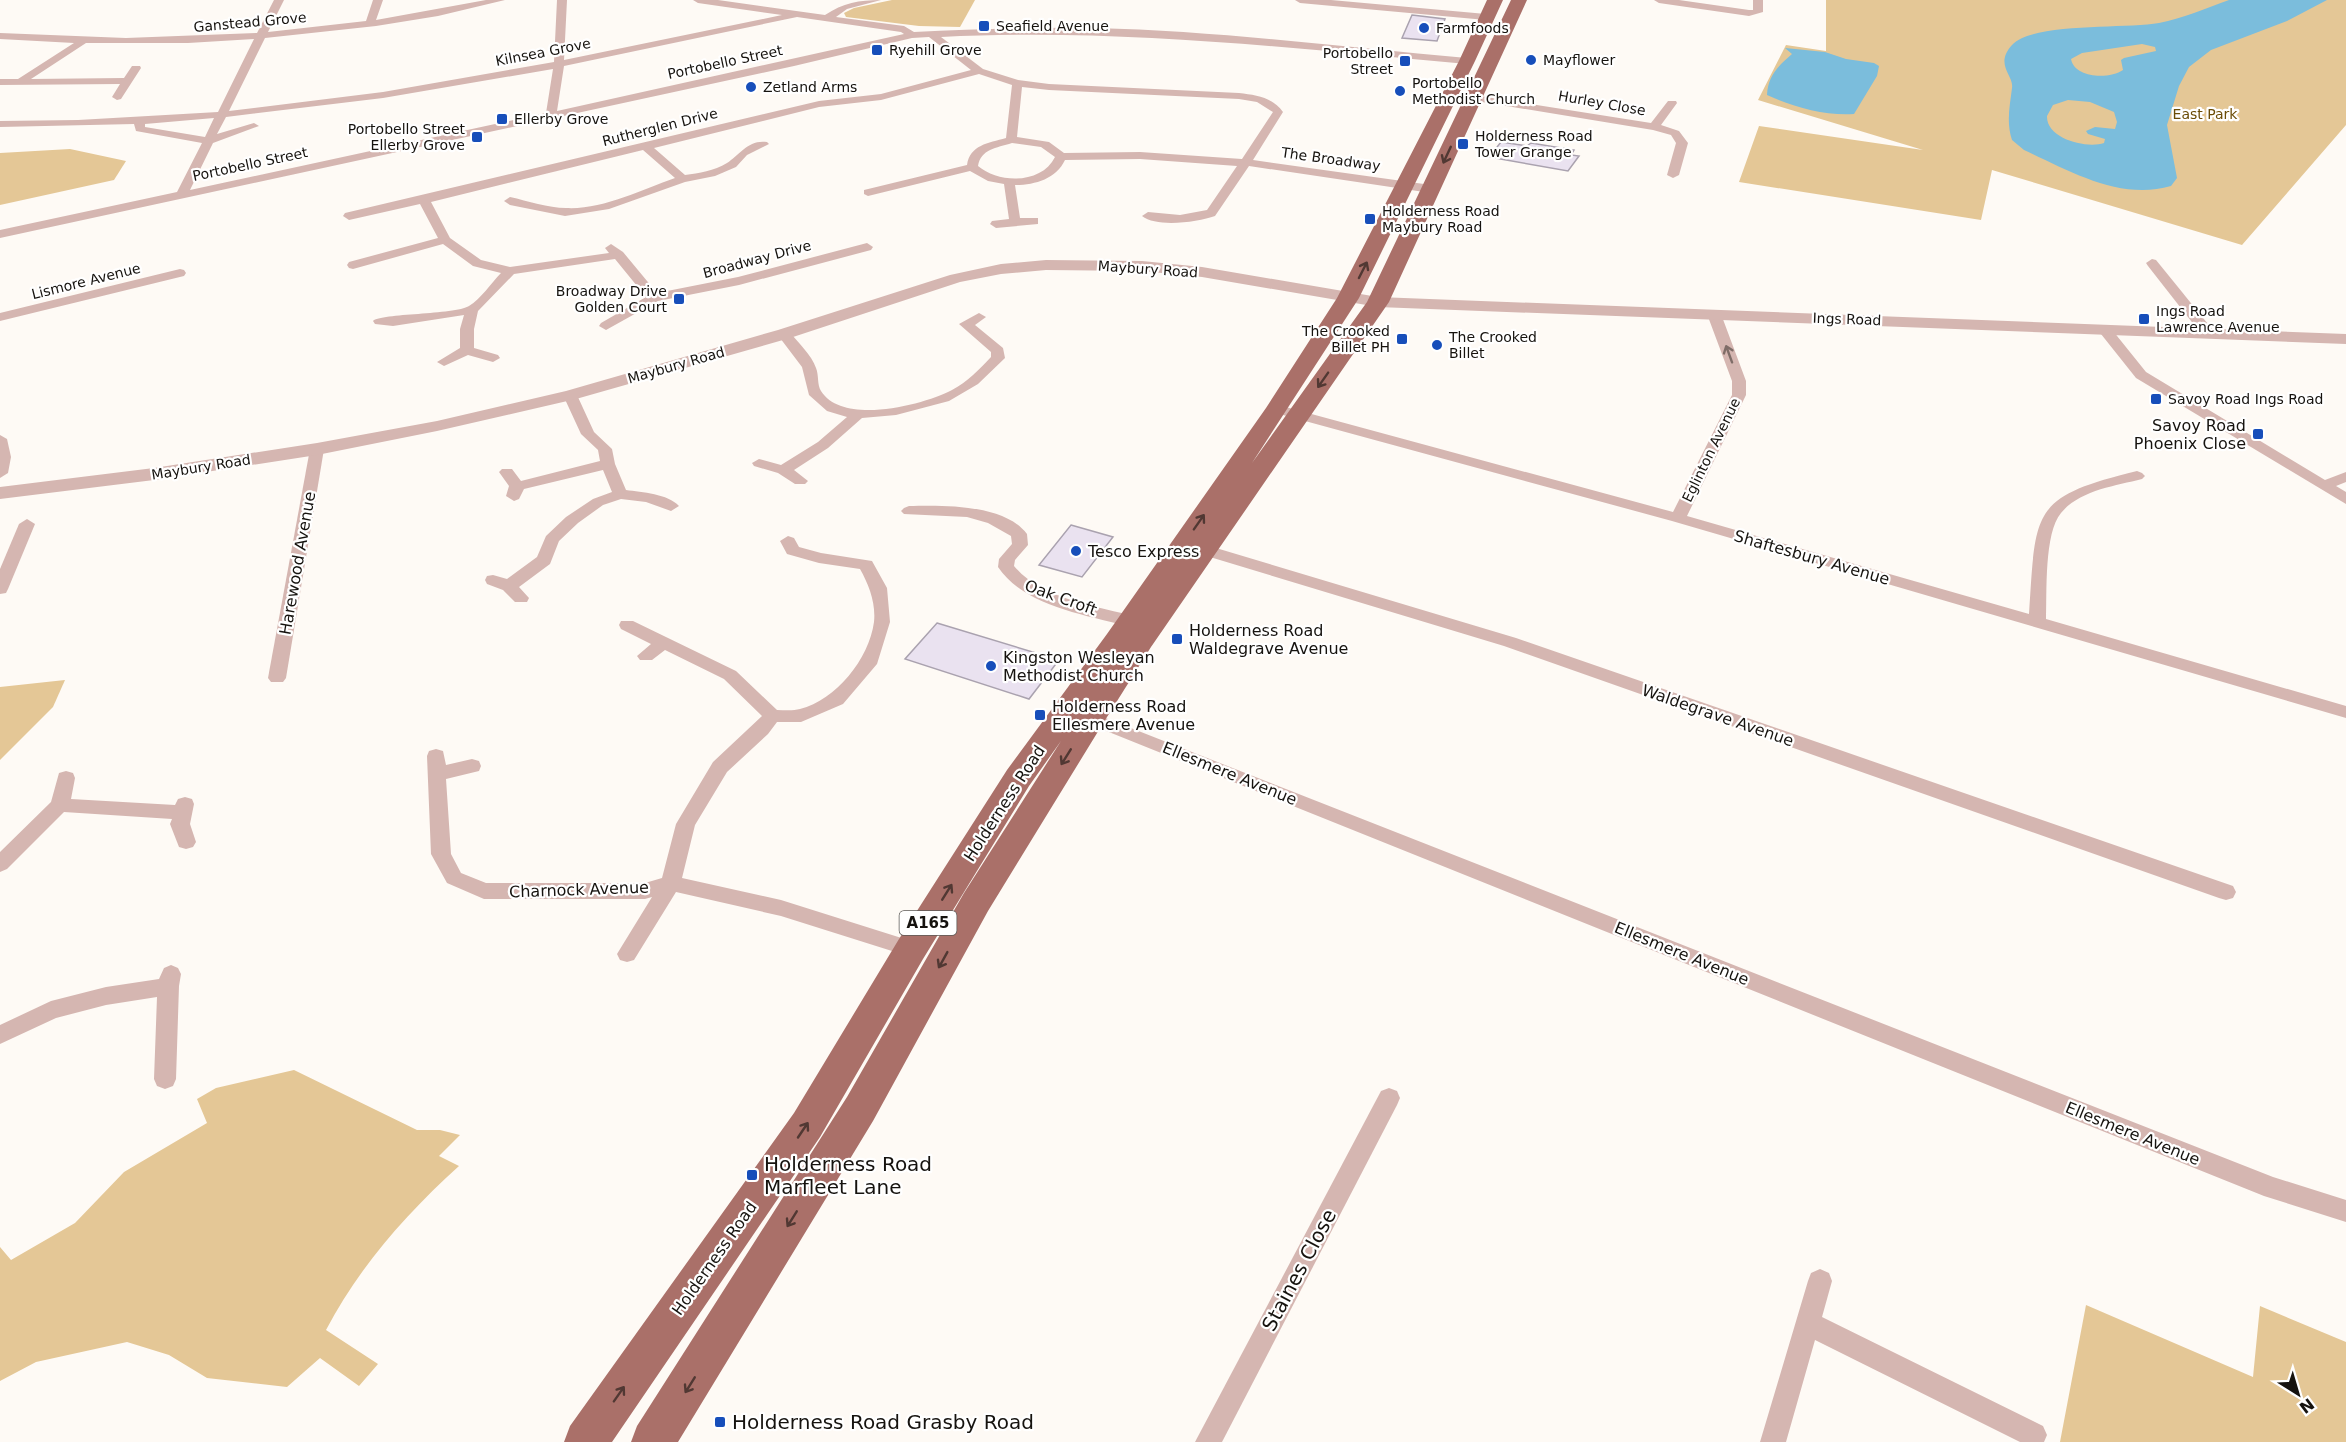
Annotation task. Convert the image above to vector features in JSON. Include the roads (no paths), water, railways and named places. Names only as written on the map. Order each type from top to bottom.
[{"type":"highway","name":"Holderness Road","points":[[586,1442],[807,1125],[911,949],[1018,778],[1079,714],[1141,640],[1206,550],[1288,411],[1348,298],[1404,189],[1495,0]]},
{"type":"highway","name":"Holderness Road","points":[[653,1442],[860,1109],[1131,621],[1288,411],[1378,302],[1519,0]]},
{"type":"street","points":[[182,194],[279,0]]},
{"type":"street","points":[[370,22],[378,0]]},
{"type":"street","name":"Ganstead Grove","points":[[0,36],[82,42],[197,41],[261,36],[370,22],[500,0]]},
{"type":"street","points":[[551,115],[559,65],[562,0]]},
{"type":"street","points":[[703,0],[904,29],[912,34]]},
{"type":"street","points":[[827,18],[844,7],[876,0]]},
{"type":"street","points":[[1300,0],[1486,17]]},
{"type":"street","points":[[1659,0],[1749,13],[1758,12],[1758,0]]},
{"type":"street","name":"Kilnsea Grove","points":[[0,124],[141,121],[294,109],[402,94],[559,65],[797,14]]},
{"type":"street","name":"Portobello Street","points":[[0,234],[794,63],[912,34],[1096,31],[1197,37],[1467,61]]},
{"type":"street","points":[[930,33],[979,71],[1017,83],[1049,87],[1175,92],[1260,99],[1272,105],[1278,112],[1211,213],[1180,221],[1164,221],[1148,216]]},
{"type":"street","points":[[22,80],[82,42]]},
{"type":"street","points":[[117,97],[136,68]]},
{"type":"street","name":"Rutherglen Drive","points":[[349,216],[424,200],[819,104],[881,97],[979,71]]},
{"type":"street","points":[[0,82],[22,80],[127,81]]},
{"type":"street","points":[[1011,140],[1017,83]]},
{"type":"street","name":"Hurley Close","points":[[1474,98],[1654,127],[1675,133],[1682,143],[1673,175]]},
{"type":"street","name":"Hurley Close","points":[[1654,127],[1671,103]]},
{"type":"street","name":"Kilnsea Grove","points":[[141,121],[137,125],[140,129],[208,141],[286,116],[294,112],[294,109]]},
{"type":"street","points":[[1011,140],[1030,140],[1044,144],[1056,150],[1061,157],[1059,166],[1050,174],[1009,182],[982,176],[972,167],[974,156],[982,148],[1011,140]]},
{"type":"street","points":[[510,201],[565,212],[609,205],[682,179],[711,174],[732,165],[743,153],[763,144]]},
{"type":"street","points":[[645,146],[682,179]]},
{"type":"street","name":"The Broadway","points":[[1061,157],[1124,155],[1188,158],[1429,193]]},
{"type":"street","points":[[868,192],[972,167]]},
{"type":"street","points":[[1009,182],[1015,222]]},
{"type":"street","points":[[424,200],[445,240],[477,263],[510,271],[615,252],[654,298]]},
{"type":"street","points":[[996,224],[1034,221]]},
{"type":"street","points":[[348,267],[445,240]]},
{"type":"street","name":"Broadway Drive","points":[[631,324],[611,323],[654,298],[749,279],[865,244],[879,258]]},
{"type":"street","points":[[2151,263],[2207,333]]},
{"type":"street","name":"Maybury Road","points":[[0,493],[154,474],[317,449],[437,426],[570,395],[784,334],[956,278],[1001,269],[1046,265],[1142,266],[1202,272],[1348,298]]},
{"type":"street","points":[[467,350],[467,329],[472,310],[510,271]]},
{"type":"street","name":"Lismore Avenue","points":[[0,317],[180,273]]},
{"type":"street","name":"Ings Road","points":[[1348,298],[1378,302],[2346,339]]},
{"type":"street","points":[[387,325],[472,310]]},
{"type":"street","name":"Eglinton Avenue","points":[[1678,518],[1734,409],[1738,395],[1739,381],[1714,314]]},
{"type":"street","points":[[784,334],[809,367],[814,392],[834,409],[858,414],[923,406],[956,393],[986,372],[999,358],[998,351],[966,324],[979,316]]},
{"type":"street","points":[[2104,329],[2141,375],[2346,499]]},
{"type":"street","points":[[444,362],[467,350],[493,358]]},
{"type":"street","points":[[570,395],[588,434],[605,449],[608,464],[620,494]]},
{"type":"street","name":"Shaftesbury Avenue","points":[[1288,411],[1678,518],[2346,712]]},
{"type":"street","points":[[783,470],[816,452],[840,433],[858,414]]},
{"type":"street","points":[[0,439],[4,458],[0,473]]},
{"type":"street","name":"Harewood Avenue","points":[[277,678],[317,449]]},
{"type":"street","points":[[759,463],[783,470],[800,481]]},
{"type":"street","points":[[507,472],[516,491],[608,464]]},
{"type":"street","points":[[2037,622],[2043,540],[2052,513],[2072,497],[2096,486],[2137,476]]},
{"type":"street","points":[[2324,486],[2346,477]]},
{"type":"street","points":[[493,580],[515,592],[544,560],[552,539],[572,520],[598,502],[620,494],[665,501]]},
{"type":"street","name":"Oak Croft","points":[[906,512],[963,510],[995,519],[1019,534],[1020,545],[1007,560],[1006,567],[1020,583],[1048,596],[1131,621]]},
{"type":"street","points":[[0,589],[27,524]]},
{"type":"street","points":[[627,625],[730,675],[772,716],[801,716],[837,700],[867,664],[882,622],[879,588],[866,565],[819,558],[792,550],[788,541]]},
{"type":"street","name":"Waldegrave Avenue","points":[[1206,550],[1510,642],[2226,892]]},
{"type":"street","points":[[646,656],[665,642]]},
{"type":"street","name":"Ellesmere Avenue","points":[[1079,714],[2272,1188],[2346,1211]]},
{"type":"street","points":[[627,954],[671,882],[686,824],[720,767],[762,729],[772,716]]},
{"type":"street","name":"Charnock Avenue","points":[[472,766],[436,765],[441,854],[454,878],[484,891],[645,891],[671,882],[781,908],[911,949]]},
{"type":"street","points":[[0,864],[60,805],[66,778]]},
{"type":"street","points":[[60,805],[184,808],[180,824],[186,842]]},
{"type":"street","points":[[0,1035],[51,1010],[170,980],[165,1079]]},
{"type":"street","name":"Staines Close","points":[[1208,1442],[1389,1098]]},
{"type":"street","points":[[1773,1442],[1820,1281]]},
{"type":"street","points":[[1809,1324],[2034,1435]]},
{"type":"water","points":[[2229,0],[2327,0],[2287,21],[2211,50],[2189,67],[2179,86],[2167,125],[2177,178],[2171,186],[2152,190],[2133,190],[2096,182],[2024,150],[2012,140],[2009,120],[2012,83],[2006,69],[2005,58],[2012,45],[2023,38],[2059,30],[2159,23]],"holes":[[[2142,44],[2155,47],[2156,51],[2124,58],[2121,60],[2123,70],[2110,75],[2086,74],[2074,66],[2071,59],[2082,53]],[[2068,100],[2090,102],[2114,112],[2117,122],[2115,129],[2095,127],[2086,131],[2088,134],[2105,139],[2104,143],[2097,145],[2078,143],[2053,131],[2048,124],[2047,116],[2053,105]]]},
{"type":"water","points":[[1785,48],[1825,52],[1846,59],[1874,63],[1879,66],[1877,76],[1854,114],[1832,114],[1798,107],[1767,95],[1769,82],[1775,72],[1792,54]]},
{"type":"place","name":"Seafield Avenue","points":[[984,26]]},
{"type":"place","name":"Farmfoods","points":[[1424,28]]},
{"type":"place","name":"Ryehill Grove","points":[[877,50]]},
{"type":"place","name":"Mayflower","points":[[1531,60]]},
{"type":"place","name":"Portobello Street","points":[[1405,61]]},
{"type":"place","name":"Zetland Arms","points":[[751,87]]},
{"type":"place","name":"Portobello Methodist Church","points":[[1400,91]]},
{"type":"place","name":"Ellerby Grove","points":[[502,119]]},
{"type":"place","name":"Portobello Street Ellerby Grove","points":[[477,137]]},
{"type":"place","name":"Holderness Road Tower Grange","points":[[1463,144]]},
{"type":"place","name":"Holderness Road Maybury Road","points":[[1370,219]]},
{"type":"place","name":"Broadway Drive Golden Court","points":[[679,299]]},
{"type":"place","name":"Ings Road Lawrence Avenue","points":[[2144,319]]},
{"type":"place","name":"The Crooked Billet PH","points":[[1402,339]]},
{"type":"place","name":"The Crooked Billet","points":[[1437,345]]},
{"type":"place","name":"Savoy Road Ings Road","points":[[2156,399]]},
{"type":"place","name":"Savoy Road Phoenix Close","points":[[2258,434]]},
{"type":"place","name":"Tesco Express","points":[[1076,551]]},
{"type":"place","name":"Holderness Road Waldegrave Avenue","points":[[1177,639]]},
{"type":"place","name":"Kingston Wesleyan Methodist Church","points":[[991,666]]},
{"type":"place","name":"Holderness Road Ellesmere Avenue","points":[[1040,715]]},
{"type":"place","name":"Holderness Road Marfleet Lane","points":[[752,1175]]},
{"type":"place","name":"Holderness Road Grasby Road","points":[[720,1422]]},
{"type":"park label","name":"East Park","points":[[2205,114]]}]
